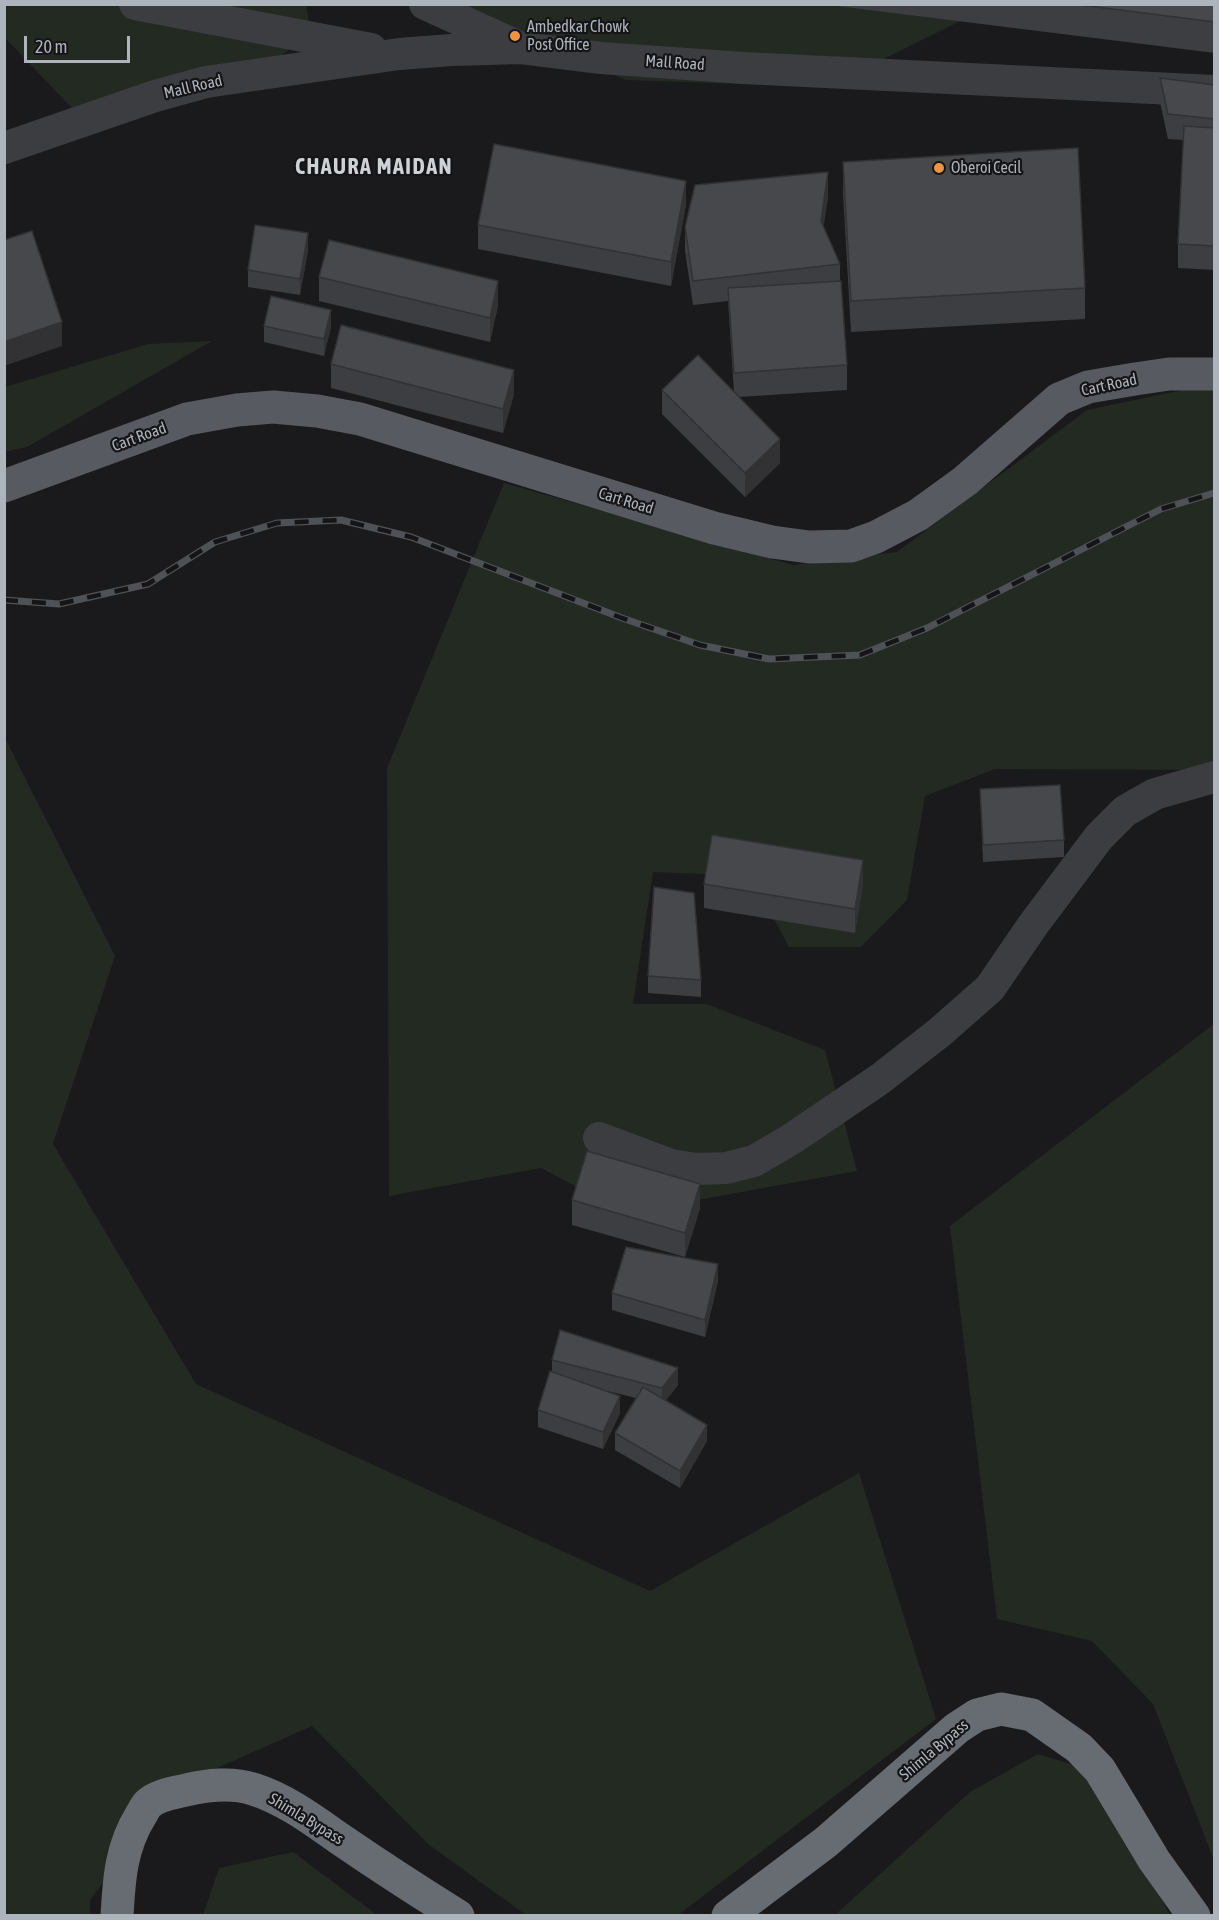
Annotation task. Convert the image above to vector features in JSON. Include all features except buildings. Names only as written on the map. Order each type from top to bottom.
[{"type":"highway","name":"Shimla Bypass","points":[[728,1916],[826,1842],[957,1728],[977,1715],[1000,1709],[1032,1715],[1079,1748],[1100,1770],[1154,1860],[1194,1916]]},
{"type":"highway","name":"Shimla Bypass","points":[[117,1916],[119,1874],[130,1833],[148,1804],[160,1797],[180,1791],[202,1786],[229,1784],[254,1789],[310,1817],[458,1916]]},
{"type":"main road","name":"Cart Road","points":[[4,486],[187,419],[237,410],[273,407],[317,411],[360,419],[714,528],[772,542],[809,547],[851,546],[876,537],[918,515],[965,481],[1059,399],[1088,387],[1135,379],[1169,374],[1215,374]]},
{"type":"street","points":[[135,4],[399,54]]},
{"type":"street","points":[[425,4],[521,48]]},
{"type":"street","name":"Mall Road","points":[[4,148],[155,96],[206,82],[399,54],[451,50],[521,48],[601,58],[744,68],[1215,91]]},
{"type":"street","points":[[599,1138],[671,1165],[696,1169],[726,1168],[754,1161],[790,1140],[880,1079],[940,1032],[990,988],[1033,925],[1099,837],[1125,811],[1155,794],[1215,777]]},
{"type":"shaded area","points":[[5,4],[306,5],[311,32],[243,86],[92,129],[5,38]]},
{"type":"shaded area","points":[[462,5],[993,5],[827,87],[626,80]]},
{"type":"shaded area","points":[[212,341],[27,447],[5,452],[5,387],[148,344]]},
{"type":"shaded area","points":[[1202,386],[1214,388],[1214,770],[995,769],[925,796],[907,900],[861,947],[789,947],[751,876],[653,872],[633,1004],[707,1004],[825,1050],[857,1171],[626,1213],[541,1168],[389,1196],[387,768],[504,483],[793,565],[897,552],[1087,410]]},
{"type":"shaded area","points":[[4,736],[115,956],[53,1144],[196,1384],[650,1591],[859,1473],[936,1719],[678,1915],[526,1915],[428,1844],[312,1726],[174,1787],[90,1900],[90,1915],[5,1915]]},
{"type":"shaded area","points":[[1214,1024],[1214,1860],[1153,1704],[1092,1641],[997,1619],[950,1226]]},
{"type":"shaded area","points":[[1038,1754],[1090,1770],[1170,1915],[834,1916],[970,1792]]},
{"type":"shaded area","points":[[293,1852],[377,1915],[203,1915],[219,1868]]},
{"type":"railway","points":[[4,600],[59,604],[148,584],[215,542],[277,523],[341,520],[411,537],[622,618],[700,645],[769,659],[860,655],[927,628],[1161,509],[1214,493]]},
{"type":"place","name":"Ambedkar Chowk Post Office","points":[[515,36]]},
{"type":"place","name":"Oberoi Cecil","points":[[939,168]]},
{"type":"district","name":"CHAURA MAIDAN","points":[[374,167]]}]
